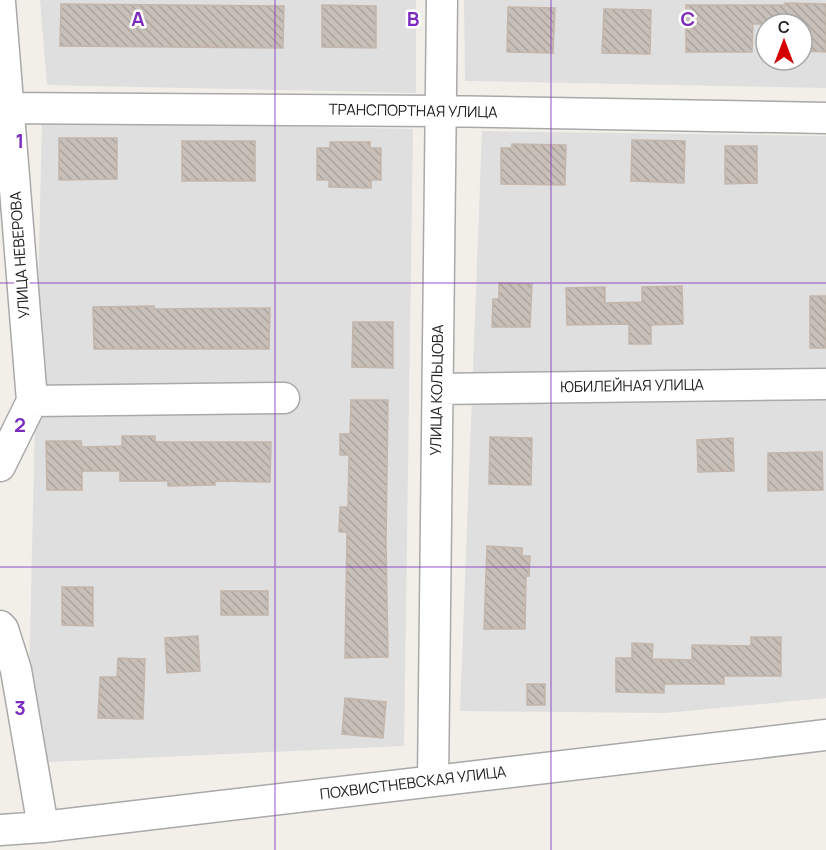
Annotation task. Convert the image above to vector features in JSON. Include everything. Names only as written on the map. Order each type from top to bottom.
[{"type":"street","name":"УЛИЦА КОЛЬЦОВА","points":[[433,781],[442,0]]},
{"type":"street","name":"УЛИЦА НЕВЕРОВА","points":[[0,2],[4,108],[32,401]]},
{"type":"street","name":"ТРАНСПОРТНАЯ УЛИЦА","points":[[4,108],[440,111],[826,118]]},
{"type":"street","name":"ЮБИЛЕЙНАЯ УЛИЦА","points":[[438,389],[826,384]]},
{"type":"street","points":[[0,466],[32,401],[284,398]]},
{"type":"street","points":[[0,626],[3,628],[16,670],[43,827]]},
{"type":"street","name":"ПОХВИСТНЕВСКАЯ УЛИЦА","points":[[0,830],[43,827],[826,735]]},
{"type":"shaded area","points":[[40,0],[416,0],[416,93],[47,85]]},
{"type":"shaded area","points":[[464,0],[826,0],[826,88],[465,81]]},
{"type":"shaded area","points":[[42,121],[413,129],[404,746],[27,763]]},
{"type":"shaded area","points":[[482,131],[826,136],[826,698],[665,713],[460,711]]},
{"type":"building","points":[[785,3],[826,4],[826,52],[814,52],[814,12],[754,12],[752,52],[686,52],[686,5],[785,5]]},
{"type":"building","points":[[61,4],[284,6],[283,48],[60,46]]},
{"type":"building","points":[[322,5],[376,6],[376,48],[322,47]]},
{"type":"building","points":[[508,7],[555,8],[553,53],[507,52]]},
{"type":"building","points":[[604,9],[651,10],[650,54],[602,53]]},
{"type":"building","points":[[59,138],[117,138],[117,179],[59,180]]},
{"type":"building","points":[[632,140],[685,141],[684,183],[631,181]]},
{"type":"building","points":[[182,141],[255,141],[255,181],[182,181]]},
{"type":"building","points":[[330,142],[370,142],[370,148],[381,148],[381,180],[371,180],[371,188],[329,187],[329,180],[317,180],[317,148],[330,148]]},
{"type":"building","points":[[512,144],[566,145],[565,185],[501,184],[501,148],[512,148]]},
{"type":"building","points":[[725,146],[757,146],[757,183],[725,184]]},
{"type":"building","points":[[499,283],[532,284],[530,327],[492,327],[493,299],[499,299]]},
{"type":"building","points":[[682,286],[683,324],[651,325],[651,344],[629,344],[629,324],[567,325],[566,288],[605,287],[605,303],[642,302],[642,287]]},
{"type":"building","points":[[810,296],[826,296],[826,348],[810,348]]},
{"type":"building","points":[[154,306],[154,309],[270,308],[269,349],[94,349],[93,307]]},
{"type":"building","points":[[353,322],[393,322],[393,368],[352,367]]},
{"type":"building","points":[[351,400],[388,400],[386,545],[388,657],[345,658],[347,532],[339,532],[340,507],[348,507],[349,455],[340,455],[340,434],[350,434]]},
{"type":"building","points":[[122,436],[155,436],[155,442],[271,442],[270,482],[215,481],[215,485],[168,486],[168,481],[120,481],[120,471],[82,471],[82,490],[47,490],[46,441],[81,441],[82,447],[122,446]]},
{"type":"building","points":[[490,437],[532,438],[531,485],[489,484]]},
{"type":"building","points":[[733,438],[734,471],[698,472],[697,440]]},
{"type":"building","points":[[822,452],[823,490],[768,491],[768,453]]},
{"type":"building","points":[[487,546],[522,548],[522,556],[530,556],[529,576],[526,576],[525,629],[484,629]]},
{"type":"building","points":[[62,587],[93,587],[93,626],[62,625]]},
{"type":"building","points":[[221,591],[268,591],[268,615],[221,615]]},
{"type":"building","points":[[198,636],[200,671],[167,673],[165,638]]},
{"type":"building","points":[[751,637],[781,637],[781,676],[724,676],[724,684],[664,684],[664,693],[616,692],[616,658],[632,658],[632,643],[653,644],[652,659],[692,660],[692,645],[751,646]]},
{"type":"building","points":[[118,658],[145,659],[143,719],[98,718],[100,677],[117,677]]},
{"type":"building","points":[[527,684],[545,684],[545,705],[527,705]]},
{"type":"building","points":[[345,698],[386,702],[383,738],[342,734]]}]
